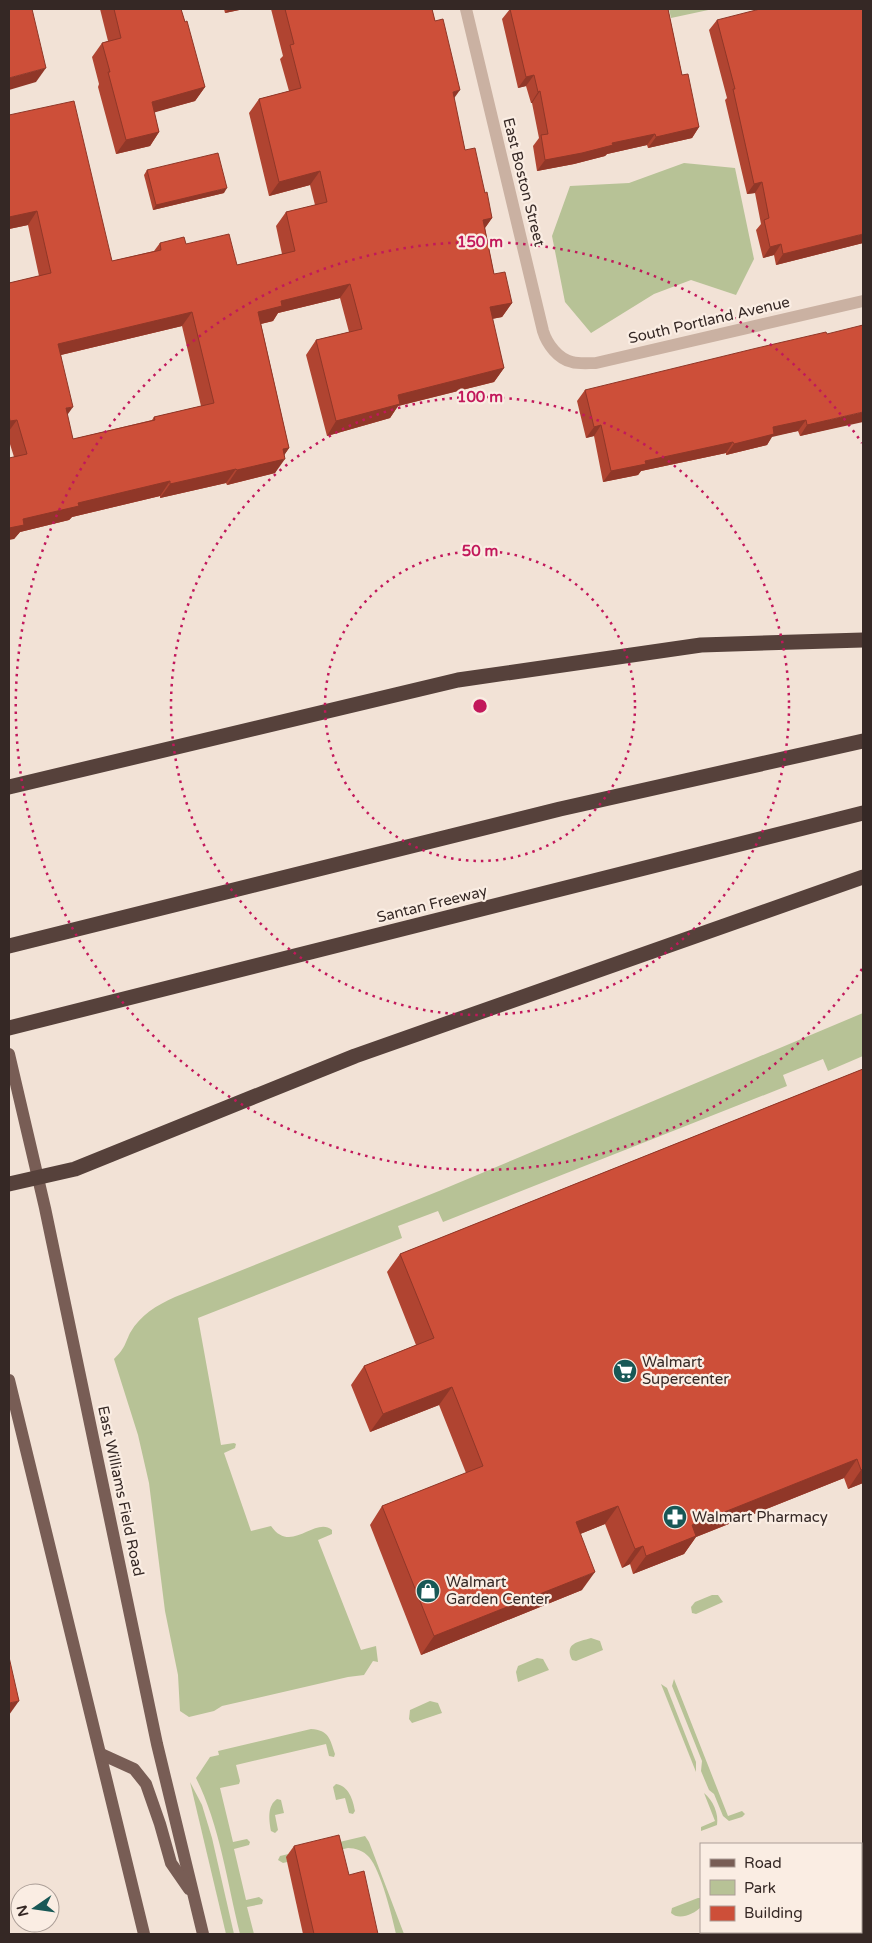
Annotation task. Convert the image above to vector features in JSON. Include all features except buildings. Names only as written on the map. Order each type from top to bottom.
[{"type":"highway","points":[[9,786],[458,680],[701,644],[863,640]]},
{"type":"highway","points":[[9,946],[560,809],[863,741]]},
{"type":"highway","name":"Santan Freeway","points":[[9,1028],[863,813]]},
{"type":"highway","points":[[9,1184],[75,1169],[355,1056],[863,877]]},
{"type":"main road","name":"East Williams Field Road","points":[[9,1054],[38,1178],[157,1744],[203,1934]]},
{"type":"main road","points":[[9,1380],[144,1934]]},
{"type":"main road","points":[[101,1754],[134,1769],[146,1784],[171,1863],[194,1897]]},
{"type":"street","name":"East Boston Street","points":[[466,9],[543,331],[549,345],[563,358]]},
{"type":"street","name":"South Portland Avenue","points":[[563,358],[572,362],[596,363],[863,301]]},
{"type":"green space","points":[[669,9],[713,9],[671,18]]},
{"type":"green space","points":[[684,163],[735,168],[754,259],[736,295],[691,280],[654,294],[591,333],[565,302],[552,236],[570,186],[629,183]]},
{"type":"green space","points":[[863,1013],[863,1056],[828,1071],[823,1059],[783,1075],[787,1086],[443,1222],[438,1211],[398,1226],[402,1238],[198,1318],[221,1445],[236,1444],[235,1448],[224,1453],[251,1531],[271,1526],[279,1534],[287,1537],[318,1528],[325,1527],[332,1530],[332,1534],[318,1540],[361,1650],[376,1646],[378,1662],[373,1661],[364,1675],[222,1706],[214,1711],[189,1717],[180,1711],[178,1675],[165,1611],[149,1483],[138,1435],[114,1359],[122,1349],[134,1326],[155,1307],[175,1297],[439,1191]]},
{"type":"green space","points":[[712,1595],[718,1595],[723,1602],[696,1614],[692,1613],[691,1607],[695,1602]]},
{"type":"green space","points":[[591,1638],[600,1641],[603,1650],[576,1661],[572,1660],[570,1654],[571,1647],[577,1642]]},
{"type":"green space","points":[[537,1658],[543,1659],[549,1670],[518,1682],[516,1672],[518,1666]]},
{"type":"green space","points":[[674,1679],[728,1816],[742,1811],[745,1814],[742,1817],[729,1821],[723,1816],[714,1794],[709,1790],[701,1771],[702,1761],[672,1686]]},
{"type":"green space","points":[[661,1684],[667,1688],[696,1762],[696,1772]]},
{"type":"green space","points":[[430,1701],[438,1703],[442,1713],[412,1723],[409,1719],[410,1710]]},
{"type":"green space","points":[[311,1729],[322,1731],[328,1736],[335,1754],[334,1757],[329,1756],[326,1744],[236,1765],[239,1784],[220,1788],[233,1842],[247,1839],[250,1842],[249,1845],[234,1849],[246,1900],[259,1897],[263,1900],[262,1904],[247,1907],[254,1934],[240,1934],[217,1835],[196,1778],[210,1757],[219,1755],[218,1751]]},
{"type":"green space","points":[[190,1782],[202,1805],[212,1838],[234,1934],[226,1934]]},
{"type":"green space","points":[[336,1784],[340,1785],[350,1794],[355,1811],[353,1814],[349,1813],[345,1798],[336,1800],[333,1787]]},
{"type":"green space","points":[[704,1793],[715,1808],[717,1825],[701,1831],[701,1827],[715,1821]]},
{"type":"green space","points":[[277,1799],[281,1800],[284,1813],[275,1815],[278,1830],[275,1833],[271,1831],[269,1814],[272,1805]]},
{"type":"green space","points":[[365,1836],[404,1934],[396,1934],[386,1894],[378,1872],[369,1857],[362,1852],[348,1848],[283,1863],[278,1860],[280,1856]]},
{"type":"green space","points":[[700,1898],[700,1908],[686,1916],[674,1915],[671,1913],[672,1908]]},
{"type":"place","name":"Walmart Supercenter","points":[[625,1371]]},
{"type":"place","name":"Walmart Pharmacy","points":[[675,1517]]},
{"type":"place","name":"Walmart Garden Center","points":[[428,1591]]}]
